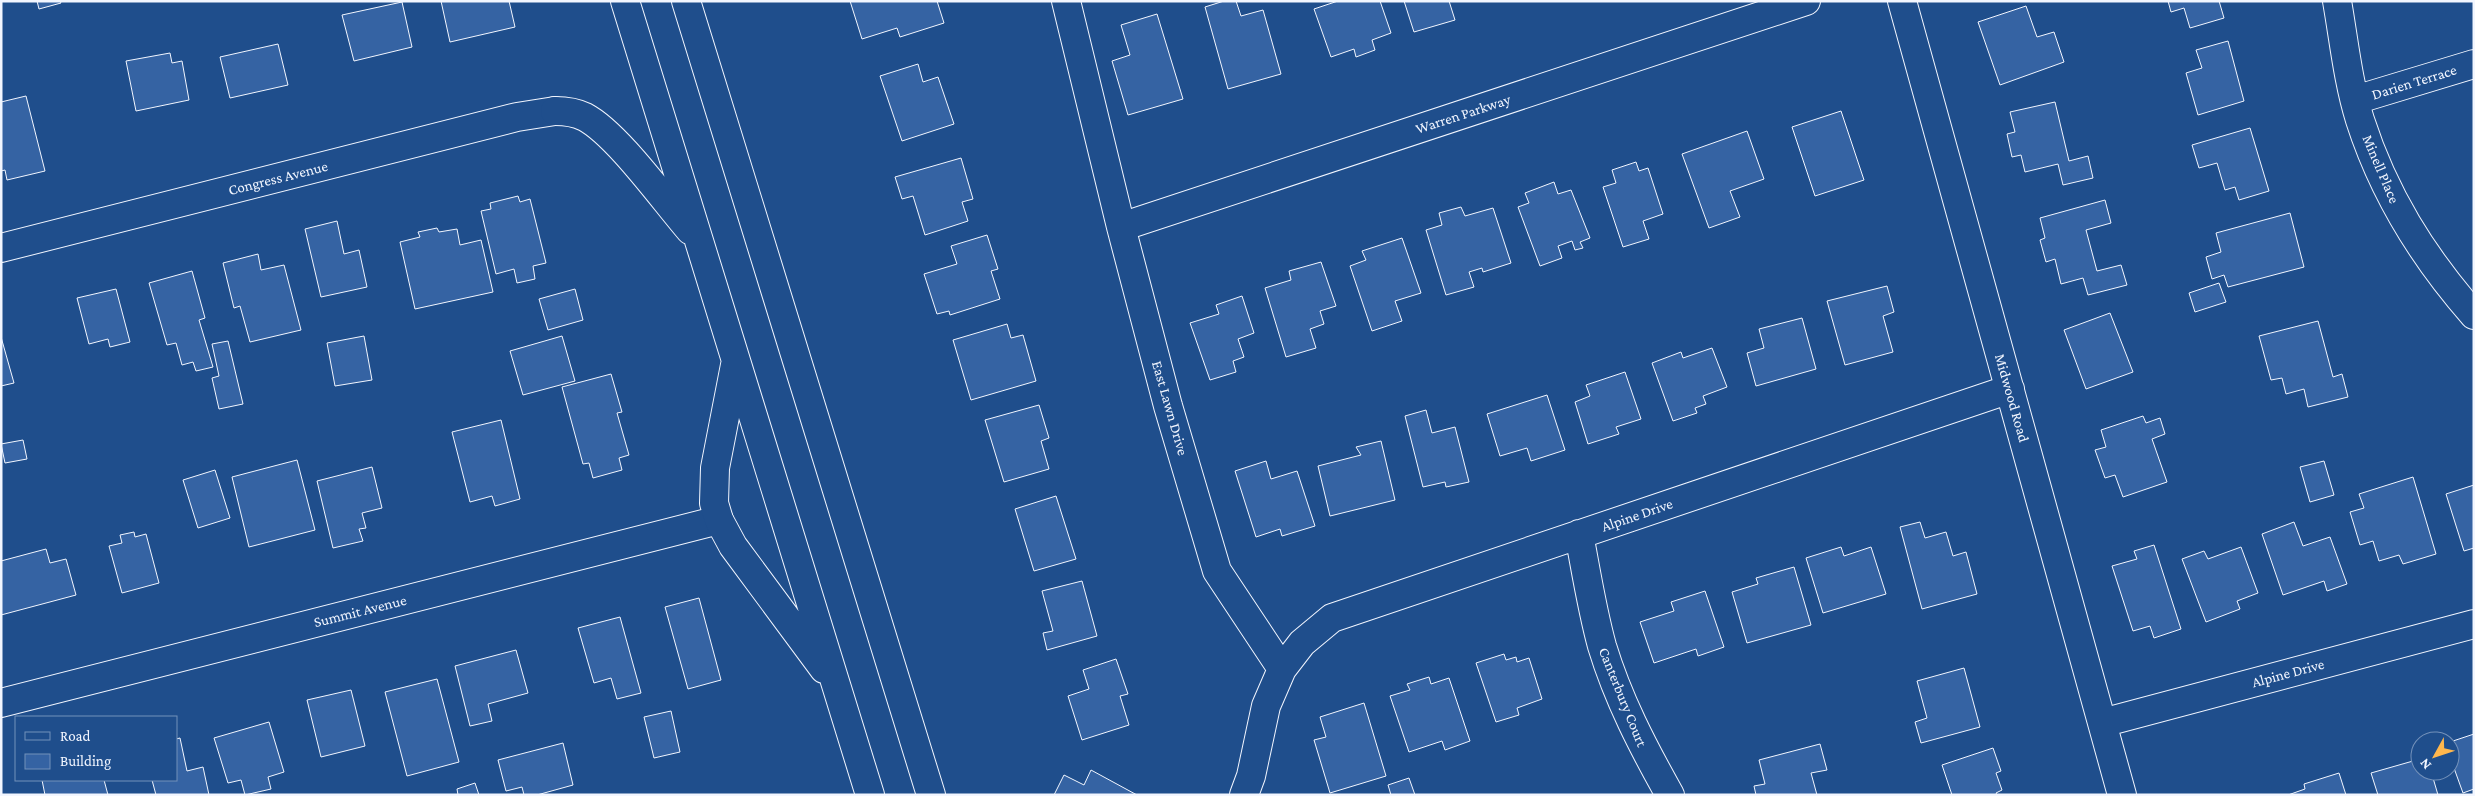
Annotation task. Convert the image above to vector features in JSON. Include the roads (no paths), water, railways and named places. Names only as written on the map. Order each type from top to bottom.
[{"type":"main road","points":[[625,1],[870,795]]},
{"type":"main road","points":[[686,1],[930,795]]},
{"type":"main road","name":"East Lawn Drive","points":[[1066,1],[1121,228],[1168,406],[1216,571],[1282,669]]},
{"type":"main road","name":"Warren Parkway","points":[[1121,228],[1806,1]]},
{"type":"main road","name":"Midwood Road","points":[[1902,1],[2122,795]]},
{"type":"main road","name":"Minell Place","points":[[2337,1],[2355,100],[2387,191],[2425,256],[2474,315]]},
{"type":"main road","name":"Darien Terrace","points":[[2355,100],[2474,64]]},
{"type":"main road","name":"Congress Avenue","points":[[1,248],[507,120],[555,111],[576,113],[601,129],[697,237]]},
{"type":"main road","points":[[735,361],[715,468],[714,503],[719,520],[733,546],[837,687]]},
{"type":"main road","name":"Alpine Drive","points":[[1282,669],[1302,643],[1332,618],[2010,389]]},
{"type":"main road","name":"Summit Avenue","points":[[1,703],[719,520]]},
{"type":"main road","name":"Canterbury Court","points":[[1579,534],[1602,644],[1612,677],[1639,741],[1670,795]]},
{"type":"main road","name":"Alpine Drive","points":[[2102,722],[2474,624]]},
{"type":"main road","points":[[1244,795],[1251,776],[1266,706],[1282,669]]}]
